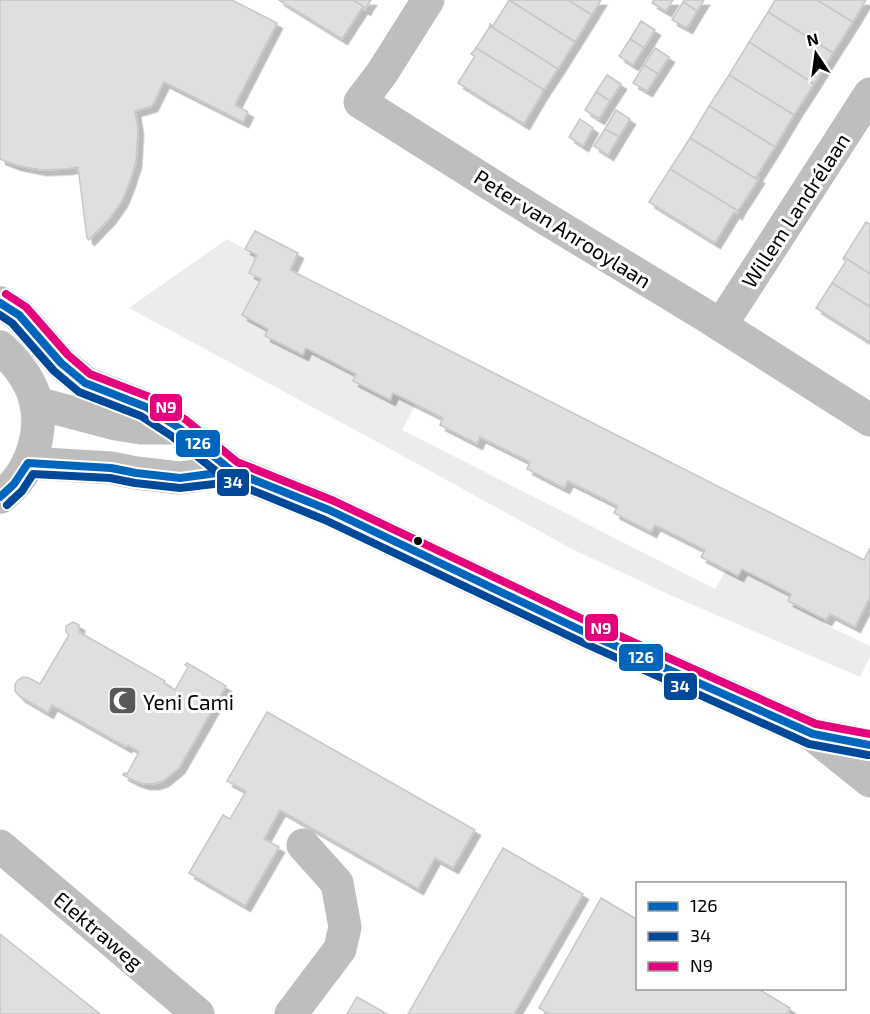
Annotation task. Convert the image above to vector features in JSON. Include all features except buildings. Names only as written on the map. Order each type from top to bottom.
[{"type":"street","name":"Peter van Anrooylaan","points":[[428,0],[382,73],[360,102],[870,420]]},
{"type":"street","name":"Willem Landrélaan","points":[[721,325],[870,94]]},
{"type":"street","points":[[0,303],[19,315],[62,363],[86,383],[146,407],[179,428],[232,471],[329,510],[591,635],[813,735],[870,745]]},
{"type":"street","points":[[0,347],[23,372],[33,393],[36,403],[37,434],[28,464],[14,484],[0,497]]},
{"type":"street","points":[[36,403],[116,424],[141,428],[179,428]]},
{"type":"street","points":[[28,464],[111,468],[180,478],[232,471]]},
{"type":"street","points":[[813,735],[870,781]]},
{"type":"street","points":[[291,1014],[340,949],[345,927],[337,883],[303,844]]},
{"type":"street","name":"Elektraweg","points":[[2,851],[198,1014]]},
{"type":"shaded area","points":[[227,239],[257,255],[249,273],[261,279],[242,315],[268,329],[265,336],[302,355],[306,348],[356,374],[353,381],[389,399],[393,393],[416,404],[402,430],[715,589],[726,570],[738,576],[742,569],[791,594],[789,601],[826,620],[824,624],[870,646],[870,657],[860,677],[670,595],[570,548],[129,308]]},
{"type":"transit line","name":"N9","points":[[6,294],[26,307],[68,355],[90,374],[152,398],[186,420],[237,462],[334,501],[595,625],[816,724],[870,734]]},
{"type":"transit line","name":"126","points":[[0,303],[19,315],[61,363],[85,383],[146,407],[179,428],[232,471],[329,510],[591,635],[813,734],[870,745]]},
{"type":"transit line","name":"34","points":[[0,315],[12,323],[54,371],[79,392],[141,416],[173,437],[227,480],[325,520],[586,644],[809,744],[868,755]]},
{"type":"transit line","name":"126","points":[[0,497],[14,484],[28,463],[111,468],[180,478],[232,471],[254,480]]},
{"type":"transit line","name":"34","points":[[7,505],[22,491],[33,474],[110,478],[180,488],[231,482],[250,490]]},
{"type":"place","name":"Yeni Cami","points":[[122,701]]}]
